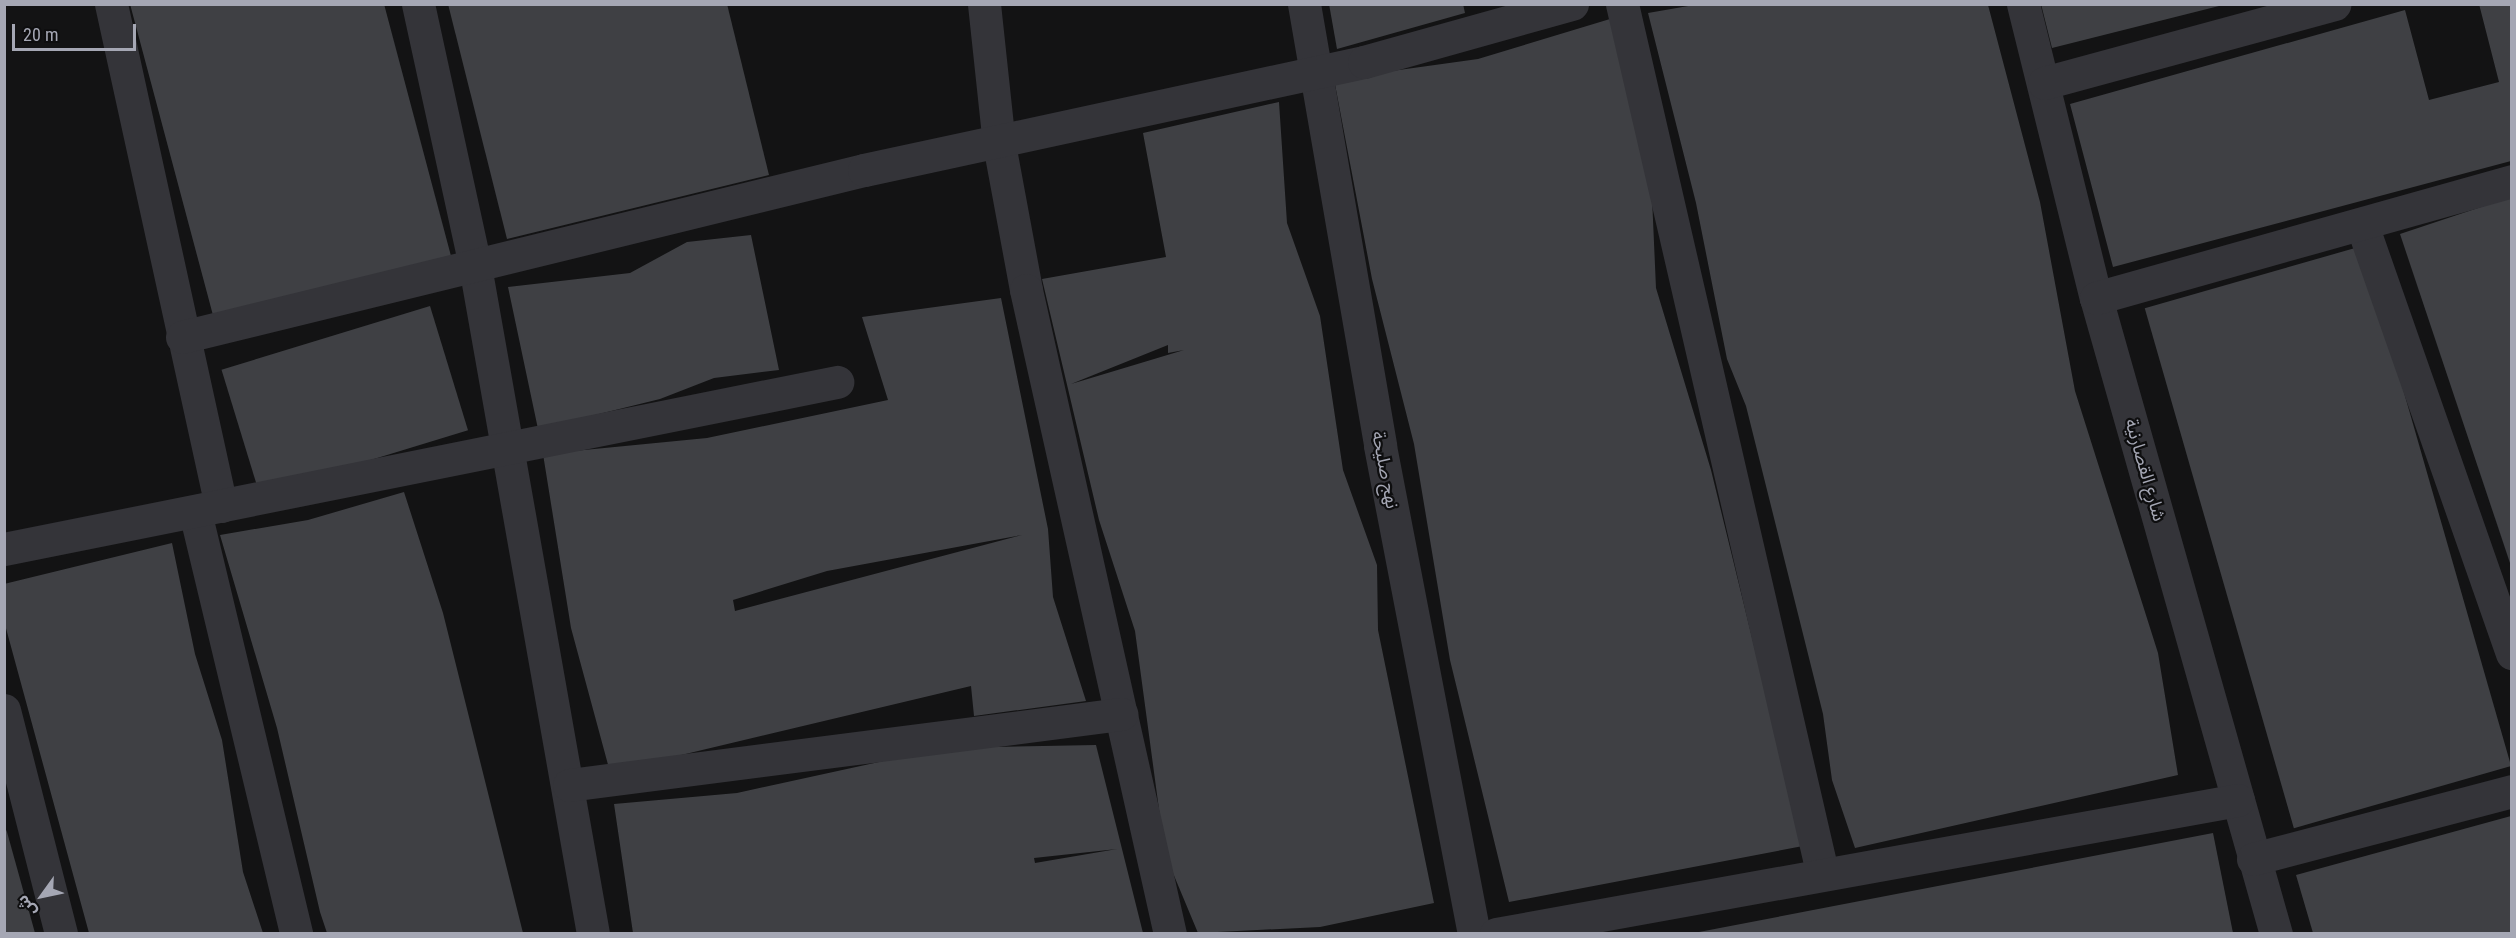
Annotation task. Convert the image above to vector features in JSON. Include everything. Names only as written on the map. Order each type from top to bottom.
[{"type":"street","points":[[111,4],[182,336],[208,509],[296,933]]},
{"type":"street","points":[[418,4],[475,266],[569,785],[592,933]]},
{"type":"street","points":[[984,4],[999,144],[1026,290],[1170,933]]},
{"type":"street","name":"نهج صليحة","points":[[1304,4],[1380,446],[1474,933]]},
{"type":"street","points":[[182,336],[864,170],[999,144],[1317,72],[1572,4]]},
{"type":"street","points":[[1622,4],[1822,872]]},
{"type":"street","name":"شارع القصارنية","points":[[2023,4],[2097,298],[2253,860],[2276,933]]},
{"type":"street","points":[[2044,83],[2334,4]]},
{"type":"street","points":[[2097,298],[2362,225],[2511,180]]},
{"type":"street","points":[[2362,225],[2511,654]]},
{"type":"street","points":[[4,549],[837,382]]},
{"type":"street","points":[[4,710],[61,933]]},
{"type":"street","points":[[569,785],[1120,714]]},
{"type":"street","points":[[2253,860],[2511,791]]},
{"type":"street","points":[[1496,933],[1822,872],[2238,800]]},
{"type":"building","points":[[130,4],[384,4],[451,256],[214,319]]},
{"type":"building","points":[[448,4],[727,4],[769,175],[507,239]]},
{"type":"building","points":[[1329,4],[1463,4],[1465,13],[1337,49]]},
{"type":"building","points":[[2041,4],[2223,4],[2223,5],[2052,48]]},
{"type":"building","points":[[2479,4],[2511,4],[2511,161],[2113,267],[2070,104],[2405,10],[2429,100],[2499,82]]},
{"type":"building","points":[[1694,5],[1988,5],[2040,202],[2075,391],[2158,653],[2178,775],[1855,848],[1832,780],[1823,714],[1746,406],[1727,359],[1696,203],[1648,13]]},
{"type":"building","points":[[1610,19],[1652,197],[1656,288],[1711,470],[1803,846],[1509,902],[1450,660],[1414,444],[1372,279],[1334,79],[1478,59]]},
{"type":"building","points":[[1279,102],[1287,223],[1320,316],[1343,470],[1377,565],[1378,630],[1434,903],[1320,927],[1198,933],[1165,854],[1135,631],[1099,520],[1042,279],[1166,257],[1143,133]],"holes":[[[1168,345],[1168,353],[1184,350],[1071,384]]]},
{"type":"building","points":[[2511,197],[2511,566],[2400,234]]},
{"type":"building","points":[[751,235],[779,370],[714,378],[660,399],[538,429],[508,287],[630,273],[687,242]]},
{"type":"building","points":[[2362,246],[2511,766],[2294,828],[2145,308]]},
{"type":"building","points":[[1001,298],[1048,529],[1053,597],[1086,701],[974,716],[971,686],[610,772],[571,628],[543,454],[707,438],[888,400],[862,317]],"holes":[[[1022,535],[735,611],[733,600],[827,571]]]},
{"type":"building","points":[[430,306],[468,430],[260,494],[222,370]]},
{"type":"building","points":[[404,492],[443,613],[523,933],[327,933],[320,912],[277,728],[220,535],[308,520]]},
{"type":"building","points":[[172,543],[195,654],[222,740],[243,872],[263,933],[89,933],[4,621],[4,584]]},
{"type":"building","points":[[1096,745],[1143,933],[633,933],[614,804],[737,793],[943,748]],"holes":[[[1117,849],[1035,863],[1034,858]]]},
{"type":"building","points":[[2511,816],[2511,933],[2313,933],[2296,875]]},
{"type":"building","points":[[4,825],[7,832],[35,933],[4,933]]},
{"type":"building","points":[[2213,833],[2233,933],[1699,933],[1699,932]]}]
